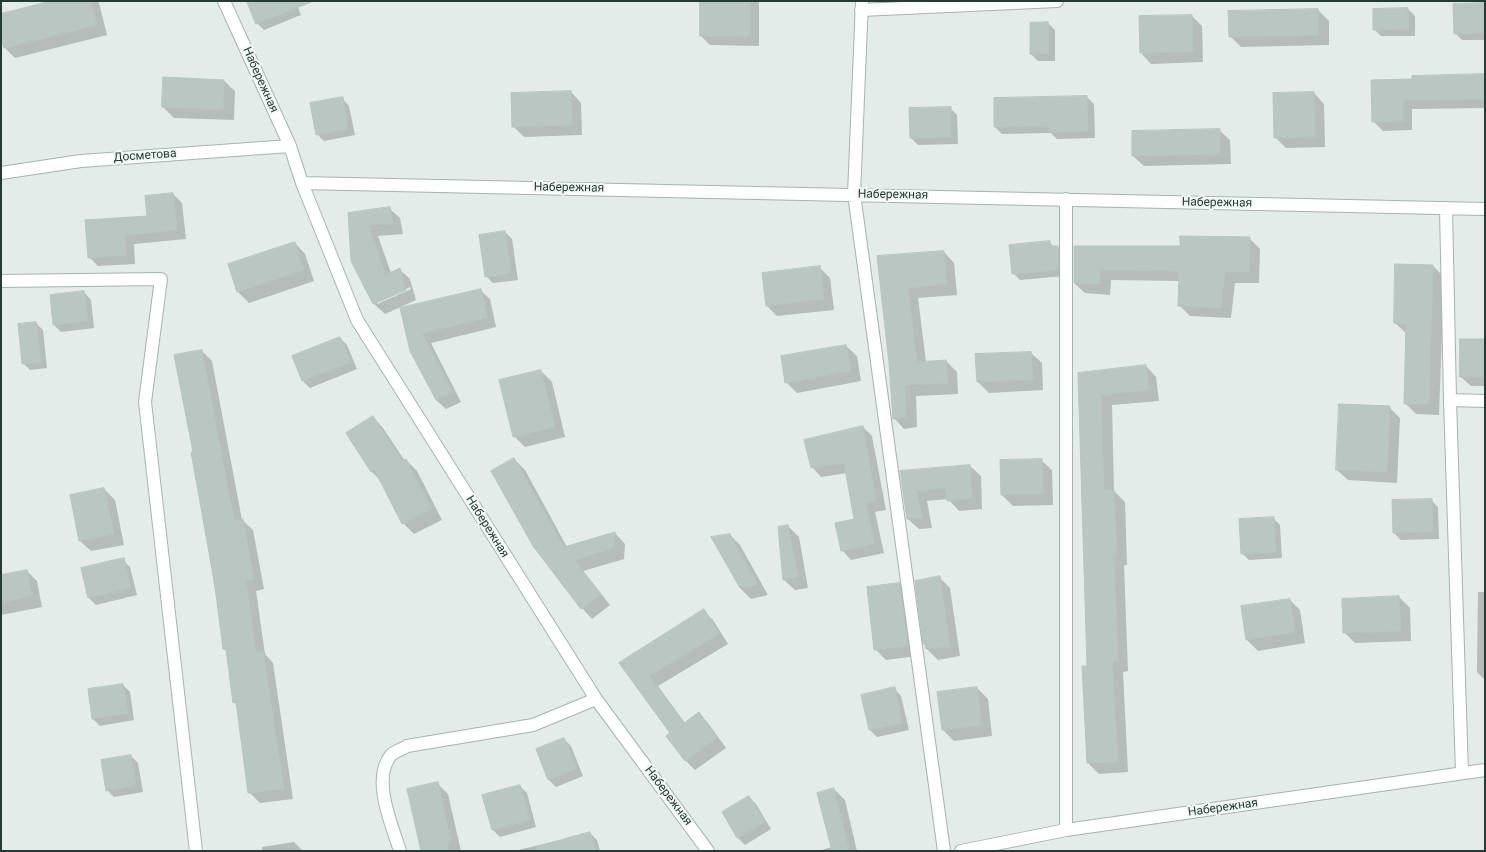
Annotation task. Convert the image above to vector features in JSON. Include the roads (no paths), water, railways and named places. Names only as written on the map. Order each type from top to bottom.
[{"type":"street","name":"Набережная","points":[[224,1],[290,146],[302,183],[357,320],[596,699],[708,851]]},
{"type":"street","points":[[944,851],[854,194],[861,6],[1057,1]]},
{"type":"street","name":"Досметова","points":[[1,173],[81,161],[290,146]]},
{"type":"street","name":"Набережная","points":[[302,183],[1485,209]]},
{"type":"street","points":[[1066,199],[1066,830]]},
{"type":"street","points":[[1446,208],[1450,400],[1462,773]]},
{"type":"street","points":[[1,281],[161,279],[145,402],[196,851]]},
{"type":"street","points":[[1450,400],[1485,401]]},
{"type":"street","points":[[400,851],[382,791],[383,774],[392,755],[408,746],[533,725],[596,699]]},
{"type":"street","name":"Набережная","points":[[961,851],[1066,830],[1485,770]]}]
